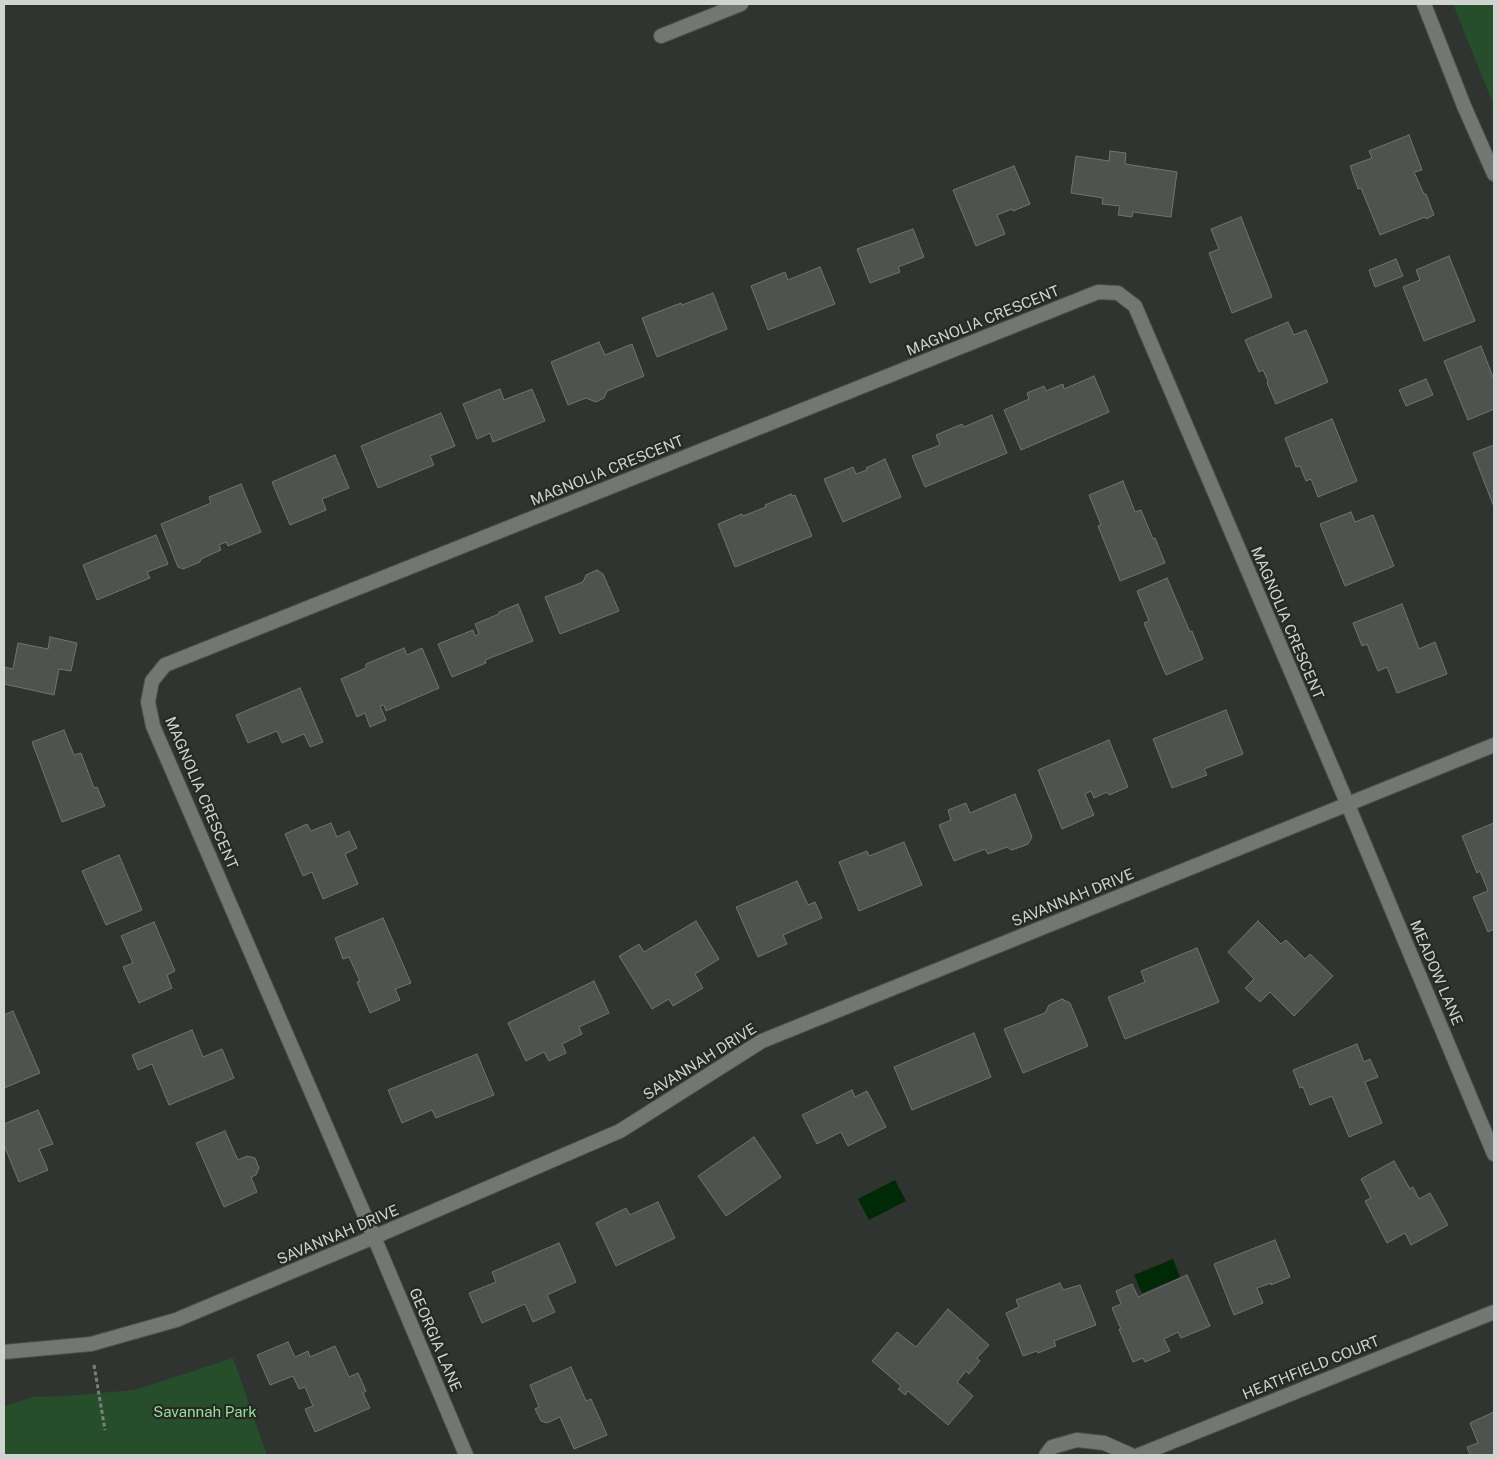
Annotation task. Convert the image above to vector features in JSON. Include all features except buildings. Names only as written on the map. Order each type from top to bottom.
[{"type":"street","points":[[661,36],[741,4]]},
{"type":"street","points":[[1424,4],[1464,106],[1494,174]]},
{"type":"street","name":"MAGNOLIA CRESCENT","points":[[374,1237],[153,726],[148,702],[152,681],[165,665],[1098,292],[1118,293],[1135,306],[1348,805]]},
{"type":"street","name":"SAVANNAH DRIVE","points":[[4,1352],[91,1344],[176,1320],[620,1131],[762,1041],[1494,745]]},
{"type":"street","name":"MEADOW LANE","points":[[1348,805],[1494,1154]]},
{"type":"street","name":"GEORGIA LANE","points":[[374,1237],[466,1455]]},
{"type":"street","name":"HEATHFIELD COURT","points":[[1139,1455],[1494,1312]]},
{"type":"street","points":[[1046,1455],[1052,1447],[1077,1440],[1104,1443],[1131,1455]]},
{"type":"path","points":[[91,1344],[105,1430]]},
{"type":"green space","points":[[1453,4],[1494,4],[1494,106]]},
{"type":"green space","name":"Savannah Park","points":[[233,1358],[267,1455],[4,1455],[4,1406],[33,1397],[135,1390]]},
{"type":"shaded area","points":[[895,1180],[906,1201],[869,1220],[858,1199]]},
{"type":"shaded area","points":[[1173,1259],[1180,1277],[1142,1293],[1134,1275]]}]
